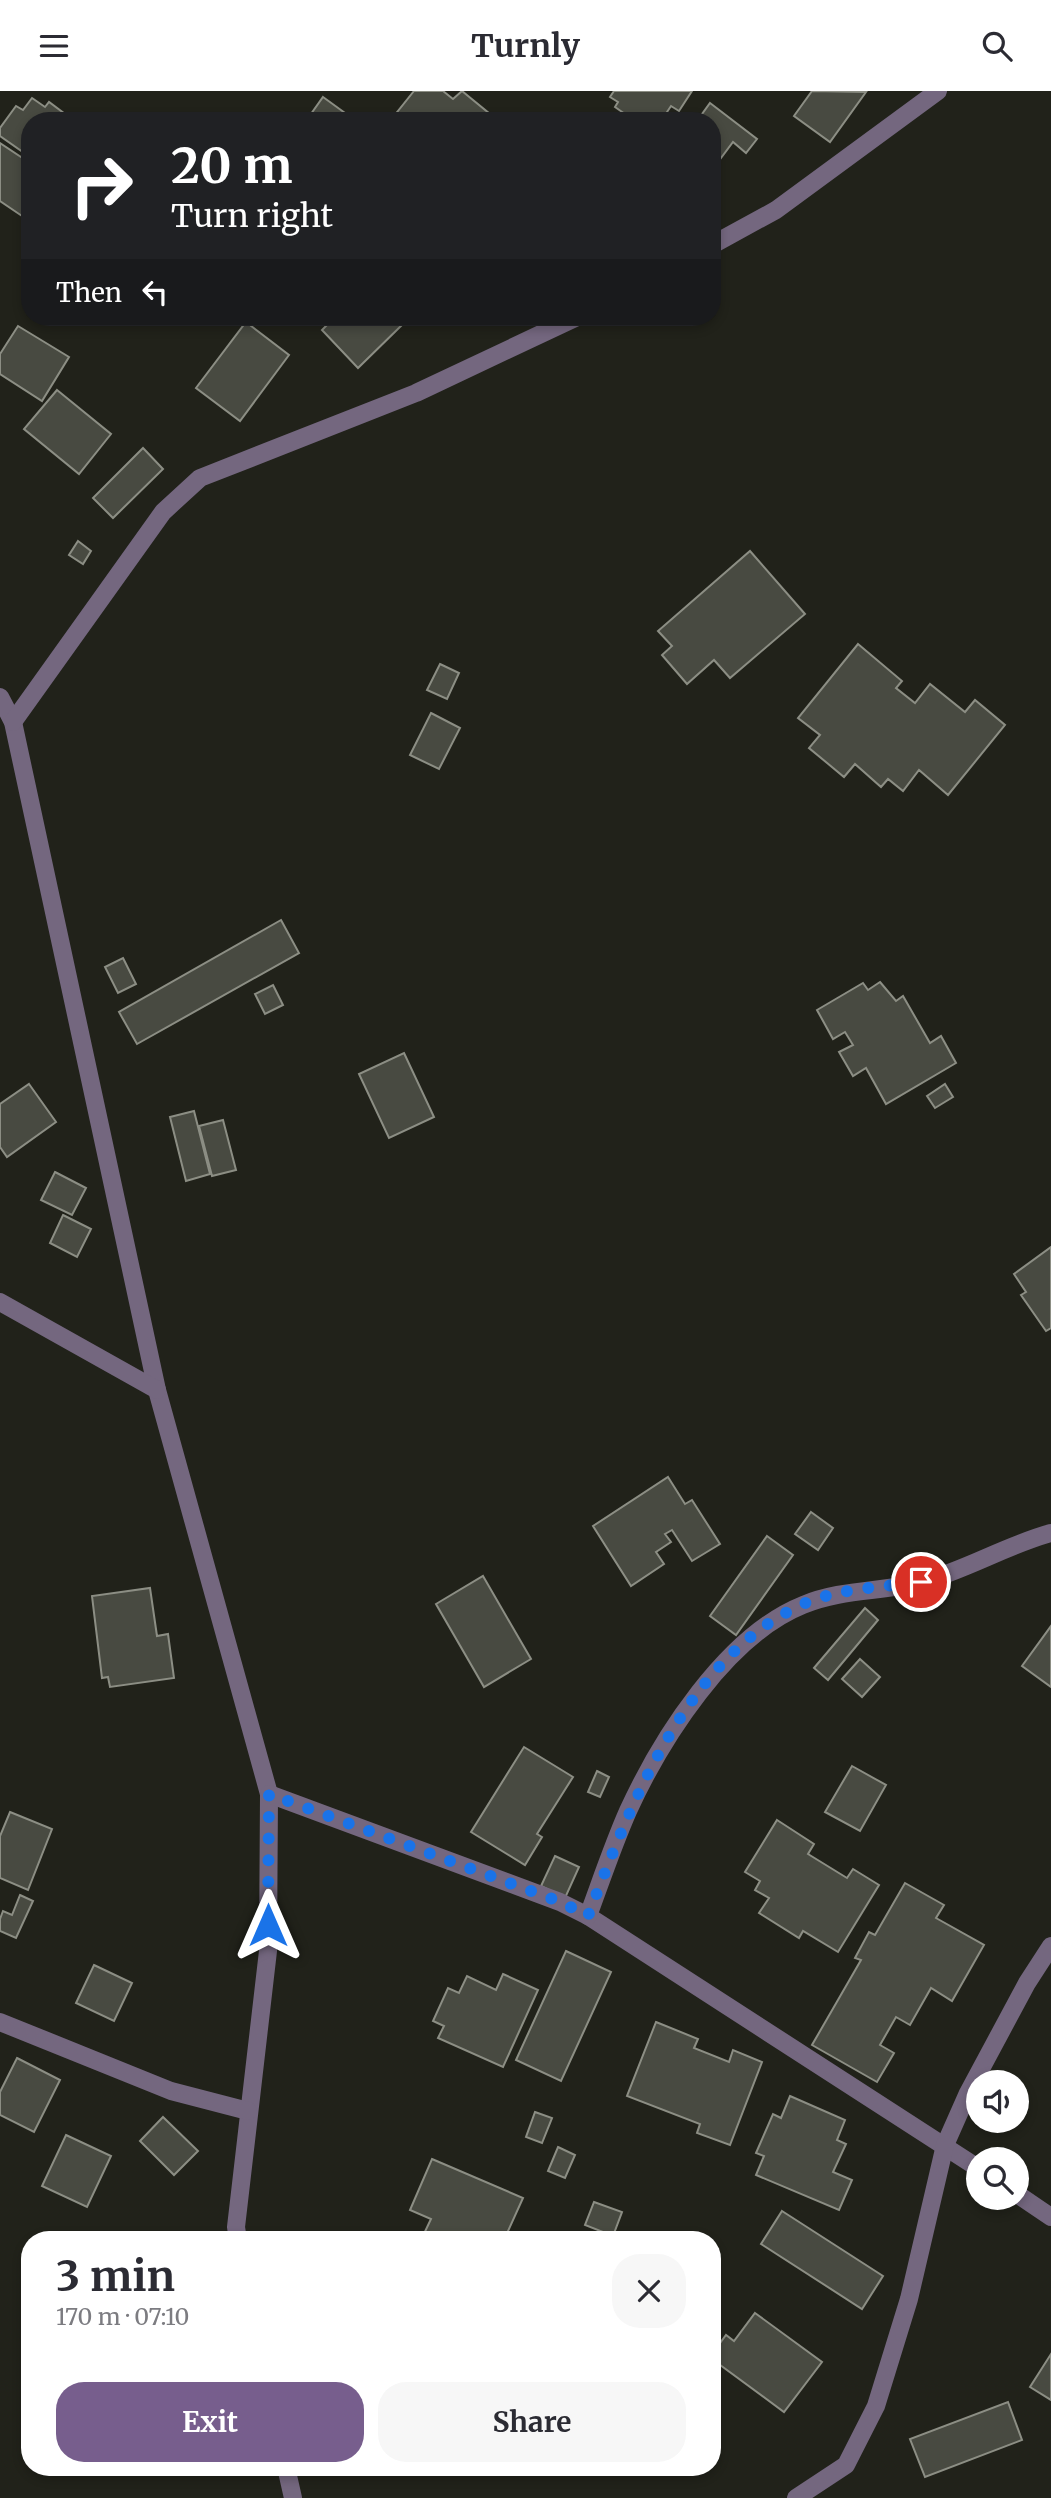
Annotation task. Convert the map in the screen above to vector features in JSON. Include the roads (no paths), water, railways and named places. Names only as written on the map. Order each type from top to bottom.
[{"type":"street","points":[[721,240],[776,210],[938,91]]},
{"type":"street","points":[[13,722],[163,512],[200,478],[416,393],[558,326]]},
{"type":"street","points":[[0,697],[13,722],[156,1390],[269,1794],[268,1951],[237,2231]]},
{"type":"street","points":[[0,1302],[156,1390]]},
{"type":"street","points":[[588,1916],[628,1811],[679,1720],[716,1669],[756,1633],[801,1605],[847,1591],[921,1582],[1051,1533]]},
{"type":"street","points":[[269,1794],[561,1902],[588,1916],[966,2160]]},
{"type":"street","points":[[796,2498],[846,2465],[876,2406],[909,2299],[944,2145],[1027,1983],[1051,1946]]},
{"type":"street","points":[[0,2022],[170,2091],[248,2112]]},
{"type":"street","points":[[1029,2202],[1051,2217]]},
{"type":"street","points":[[288,2476],[293,2498]]}]
